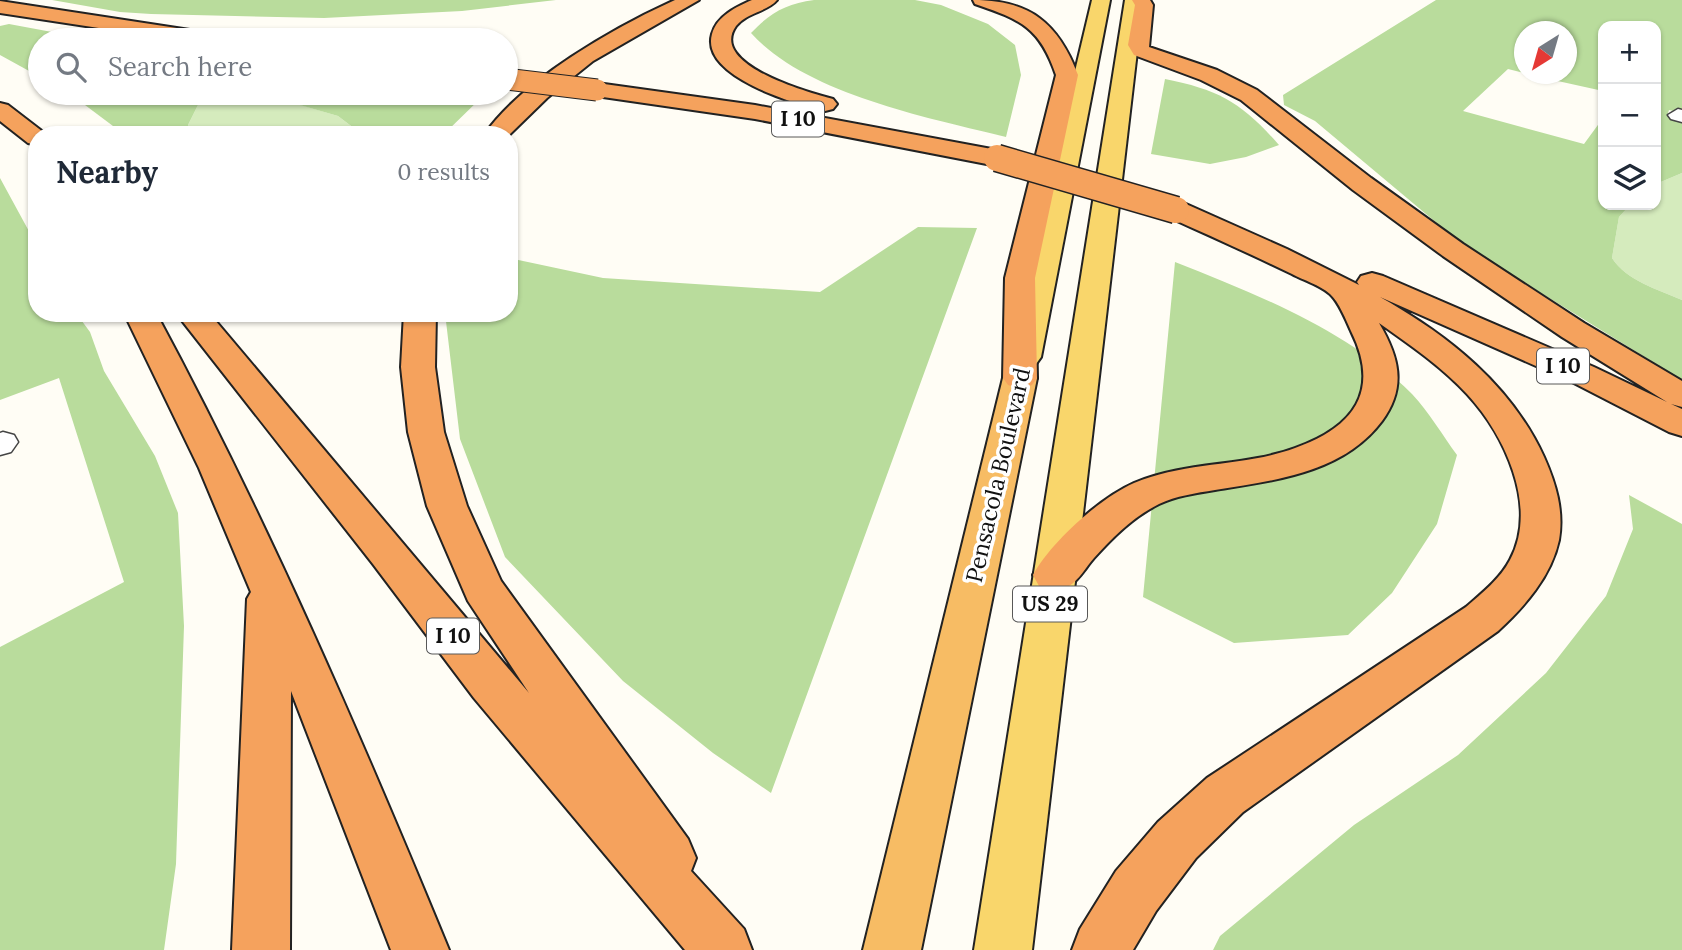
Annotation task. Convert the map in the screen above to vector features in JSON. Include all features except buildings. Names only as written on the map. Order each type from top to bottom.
[{"type":"highway","points":[[505,126],[541,89],[577,61],[628,30],[690,0]]},
{"type":"highway","points":[[768,0],[735,16],[722,31],[721,48],[747,75],[786,92],[937,136],[998,158]]},
{"type":"highway","points":[[982,0],[1024,18],[1048,36],[1055,44],[1067,75],[1020,278],[1020,378]]},
{"type":"highway","points":[[1141,0],[1144,5],[1138,46],[1141,51],[1209,75],[1249,94],[1362,184],[1453,250],[1552,316],[1682,396]]},
{"type":"highway","points":[[0,7],[137,28]]},
{"type":"highway","name":"I 10","points":[[518,80],[768,114],[998,158],[1176,210],[1277,244],[1442,312],[1582,374],[1682,424]]},
{"type":"highway","points":[[0,110],[28,131]]},
{"type":"highway","points":[[1101,950],[1136,891],[1177,840],[1225,795],[1482,619],[1511,593],[1532,562],[1539,539],[1539,495],[1527,458],[1488,398],[1442,354],[1411,329],[1342,287],[1176,210]]},
{"type":"highway","points":[[1054,575],[1104,523],[1133,500],[1164,487],[1246,473],[1307,458],[1340,444],[1366,420],[1378,399],[1383,373],[1378,353],[1342,287]]},
{"type":"highway","points":[[145,322],[188,402],[269,582],[419,950]]},
{"type":"highway","name":"I 10","points":[[199,322],[491,684],[723,950]]},
{"type":"highway","points":[[420,322],[418,367],[426,432],[447,506],[483,589],[631,800],[729,950]]},
{"type":"highway","name":"Pensacola Boulevard","points":[[892,950],[1020,378]]},
{"type":"highway","points":[[261,950],[269,582]]},
{"type":"main road","name":"Pensacola Boulevard","points":[[1020,378],[1101,0]]},
{"type":"main road","name":"US 29","points":[[1003,950],[1134,0]]},
{"type":"green space","points":[[52,0],[556,0],[462,11],[324,18],[120,12]]},
{"type":"green space","points":[[814,0],[915,0],[941,5],[988,24],[1015,45],[1021,75],[1006,137],[906,112],[835,88],[774,54],[751,33],[780,10]]},
{"type":"green space","points":[[1436,0],[1682,0],[1682,113],[1669,110],[1667,116],[1682,120],[1682,173],[1661,182],[1661,21],[1598,21],[1598,90],[1571,84],[1577,84],[1577,21],[1514,21],[1514,70],[1508,69],[1463,111],[1584,144],[1598,125],[1598,210],[1625,210],[1619,217],[1612,258],[1634,278],[1682,300],[1682,380],[1463,245],[1315,121],[1284,105],[1283,95]]},
{"type":"green space","points":[[9,24],[30,28],[28,28],[28,70],[0,55],[0,26]]},
{"type":"green space","points":[[1165,79],[1201,88],[1229,100],[1279,145],[1246,157],[1210,164],[1151,154]]},
{"type":"green space","points":[[85,105],[198,105],[189,126],[113,126]]},
{"type":"green space","points":[[198,105],[301,105],[338,116],[351,126],[189,126]]},
{"type":"green space","points":[[300,105],[474,105],[452,126],[351,126],[338,116]]},
{"type":"green space","points":[[1682,173],[1682,300],[1634,278],[1612,258],[1619,217],[1625,210],[1661,210],[1661,182]]},
{"type":"green space","points":[[0,178],[28,229],[28,322],[83,322],[90,332],[104,371],[155,456],[178,513],[184,626],[176,864],[164,950],[0,950],[0,647],[124,582],[59,378],[0,400]]},
{"type":"green space","points":[[918,227],[977,228],[771,793],[713,753],[623,681],[505,557],[460,439],[446,322],[518,322],[518,260],[603,278],[820,292]]},
{"type":"green space","points":[[1175,262],[1270,301],[1360,351],[1412,394],[1457,455],[1437,524],[1392,593],[1348,635],[1234,643],[1143,597]]},
{"type":"green space","points":[[1629,495],[1682,524],[1682,950],[1213,950],[1220,936],[1354,825],[1458,755],[1546,673],[1606,596],[1633,529]]}]
